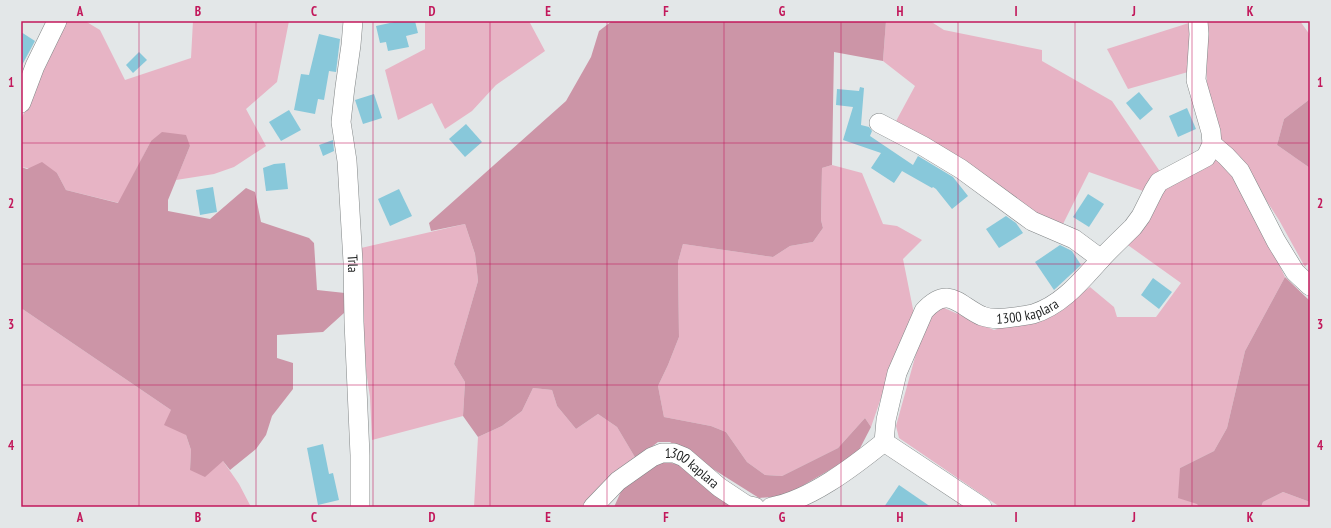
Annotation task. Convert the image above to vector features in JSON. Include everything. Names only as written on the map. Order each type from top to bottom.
[{"type":"street","points":[[21,103],[35,66],[57,21]]},
{"type":"street","name":"Trla","points":[[353,21],[341,122],[347,161],[353,262],[360,455],[360,507]]},
{"type":"street","points":[[1198,21],[1199,34],[1196,80],[1211,132],[1212,144],[1240,171],[1276,241],[1295,272],[1310,286]]},
{"type":"street","points":[[880,123],[924,146],[961,169],[1032,221],[1074,239],[1101,259]]},
{"type":"street","name":"1300 kaplara","points":[[884,442],[886,420],[897,372],[924,311],[929,306],[934,302],[945,298],[960,302],[980,315],[997,319],[1034,313],[1054,304],[1073,290],[1132,227],[1141,216],[1159,182],[1206,157],[1212,144]]},
{"type":"street","points":[[771,507],[784,504],[806,495],[840,475],[884,442],[982,507]]},
{"type":"street","name":"1300 kaplara","points":[[593,507],[618,481],[652,457],[662,453],[674,453],[684,456],[719,487],[746,504],[755,507]]},
{"type":"shaded area","points":[[65,21],[85,21],[100,30],[125,80],[191,58],[193,21],[289,21],[277,82],[246,109],[266,146],[234,167],[214,174],[176,180],[190,146],[151,141],[119,203],[66,190],[57,173],[21,167],[21,120],[44,64]]},
{"type":"shaded area","points":[[425,21],[529,21],[545,51],[496,85],[472,111],[445,129],[432,103],[398,120],[385,70],[425,49]]},
{"type":"shaded area","points":[[612,21],[886,21],[883,61],[834,52],[832,165],[822,168],[821,220],[823,228],[813,242],[790,246],[773,257],[683,244],[678,262],[679,337],[658,386],[664,417],[711,426],[726,432],[747,462],[765,475],[782,476],[838,448],[865,418],[871,427],[857,454],[785,496],[759,498],[670,442],[658,442],[636,459],[617,427],[598,414],[576,429],[557,406],[552,390],[533,388],[522,411],[502,426],[478,437],[463,416],[465,382],[454,364],[478,281],[475,254],[465,224],[431,231],[429,223],[566,101],[591,57],[599,31]]},
{"type":"shaded area","points":[[886,21],[930,21],[944,30],[1042,50],[1042,61],[1112,101],[1161,173],[1146,192],[1089,172],[1062,226],[1031,215],[895,123],[915,86],[883,61]]},
{"type":"shaded area","points":[[1205,21],[1300,21],[1310,35],[1310,99],[1284,119],[1277,145],[1310,168],[1310,260],[1305,267],[1279,220],[1246,169],[1218,137],[1207,86]]},
{"type":"shaded area","points":[[1192,22],[1188,72],[1128,89],[1107,49]]},
{"type":"shaded area","points":[[1310,99],[1310,168],[1277,145],[1284,119]]},
{"type":"shaded area","points":[[162,132],[186,135],[190,146],[168,200],[168,211],[210,219],[246,188],[255,192],[261,222],[309,238],[314,243],[317,290],[345,293],[344,313],[323,332],[277,335],[277,358],[293,363],[293,389],[272,416],[266,435],[256,449],[230,470],[223,461],[205,477],[190,470],[191,450],[186,435],[164,425],[171,410],[21,308],[21,167],[27,169],[42,162],[57,173],[66,190],[118,203],[151,141]]},
{"type":"shaded area","points":[[1214,158],[1218,158],[1237,174],[1285,277],[1245,351],[1227,428],[1214,451],[1180,468],[1199,507],[1000,507],[899,438],[896,426],[922,332],[933,310],[942,307],[994,330],[1064,306],[1090,287],[1114,307],[1117,317],[1156,317],[1181,283],[1125,243],[1163,188],[1172,181],[1204,169]]},
{"type":"shaded area","points":[[832,165],[862,173],[883,224],[897,226],[922,240],[903,259],[914,314],[894,356],[871,427],[865,418],[838,448],[782,476],[765,475],[747,462],[726,432],[711,426],[664,417],[658,386],[679,337],[678,262],[683,244],[773,257],[790,246],[813,242],[823,228],[821,220],[822,168]]},
{"type":"shaded area","points":[[465,224],[475,254],[478,281],[454,364],[465,382],[463,416],[372,440],[370,397],[361,338],[361,248]]},
{"type":"shaded area","points":[[1285,277],[1310,301],[1310,502],[1283,492],[1263,502],[1261,507],[1199,507],[1197,504],[1178,498],[1180,468],[1214,451],[1227,428],[1245,351]]},
{"type":"shaded area","points":[[21,308],[171,410],[186,435],[191,450],[190,470],[223,461],[239,484],[251,507],[21,507]]},
{"type":"shaded area","points":[[533,388],[552,390],[557,406],[576,429],[598,414],[617,427],[636,459],[600,487],[582,507],[474,507],[478,437],[502,426],[522,411]]},
{"type":"shaded area","points":[[667,462],[680,465],[740,507],[614,507],[623,487],[653,465]]},
{"type":"shaded area","points":[[1283,492],[1310,502],[1310,507],[1261,507],[1263,502]]},
{"type":"building","points":[[399,21],[415,21],[418,33],[406,36],[409,47],[388,51],[386,42],[380,43],[376,26]]},
{"type":"building","points":[[21,32],[35,41],[21,67]]},
{"type":"building","points":[[319,34],[340,39],[336,72],[329,71],[324,100],[318,99],[315,114],[294,110],[301,74],[309,75]]},
{"type":"building","points":[[139,52],[147,60],[133,73],[126,65]]},
{"type":"building","points":[[860,87],[864,88],[861,125],[869,127],[872,131],[870,136],[913,165],[918,156],[953,177],[968,196],[952,209],[936,189],[902,171],[894,183],[871,168],[881,153],[843,140],[853,107],[836,105],[837,89],[859,91]]},
{"type":"building","points":[[1139,92],[1153,109],[1140,120],[1126,103]]},
{"type":"building","points":[[374,94],[382,118],[363,124],[355,100]]},
{"type":"building","points":[[1187,108],[1196,129],[1178,137],[1169,116]]},
{"type":"building","points":[[289,110],[301,130],[281,141],[269,122]]},
{"type":"building","points":[[466,124],[482,142],[465,157],[449,139]]},
{"type":"building","points":[[333,140],[334,151],[323,156],[319,145]]},
{"type":"building","points":[[285,163],[288,189],[266,191],[263,168],[274,164]]},
{"type":"building","points":[[213,187],[217,212],[200,215],[196,190]]},
{"type":"building","points":[[399,189],[412,216],[390,226],[378,199]]},
{"type":"building","points":[[1088,194],[1104,204],[1089,227],[1073,217]]},
{"type":"building","points":[[1006,216],[1016,223],[1023,233],[999,248],[986,229]]},
{"type":"building","points":[[1060,245],[1072,251],[1081,265],[1054,290],[1035,262]]},
{"type":"building","points":[[1153,278],[1172,292],[1159,309],[1141,295]]},
{"type":"building","points":[[323,444],[329,474],[333,473],[339,500],[318,505],[307,448]]},
{"type":"building","points":[[899,485],[931,507],[884,507]]}]
